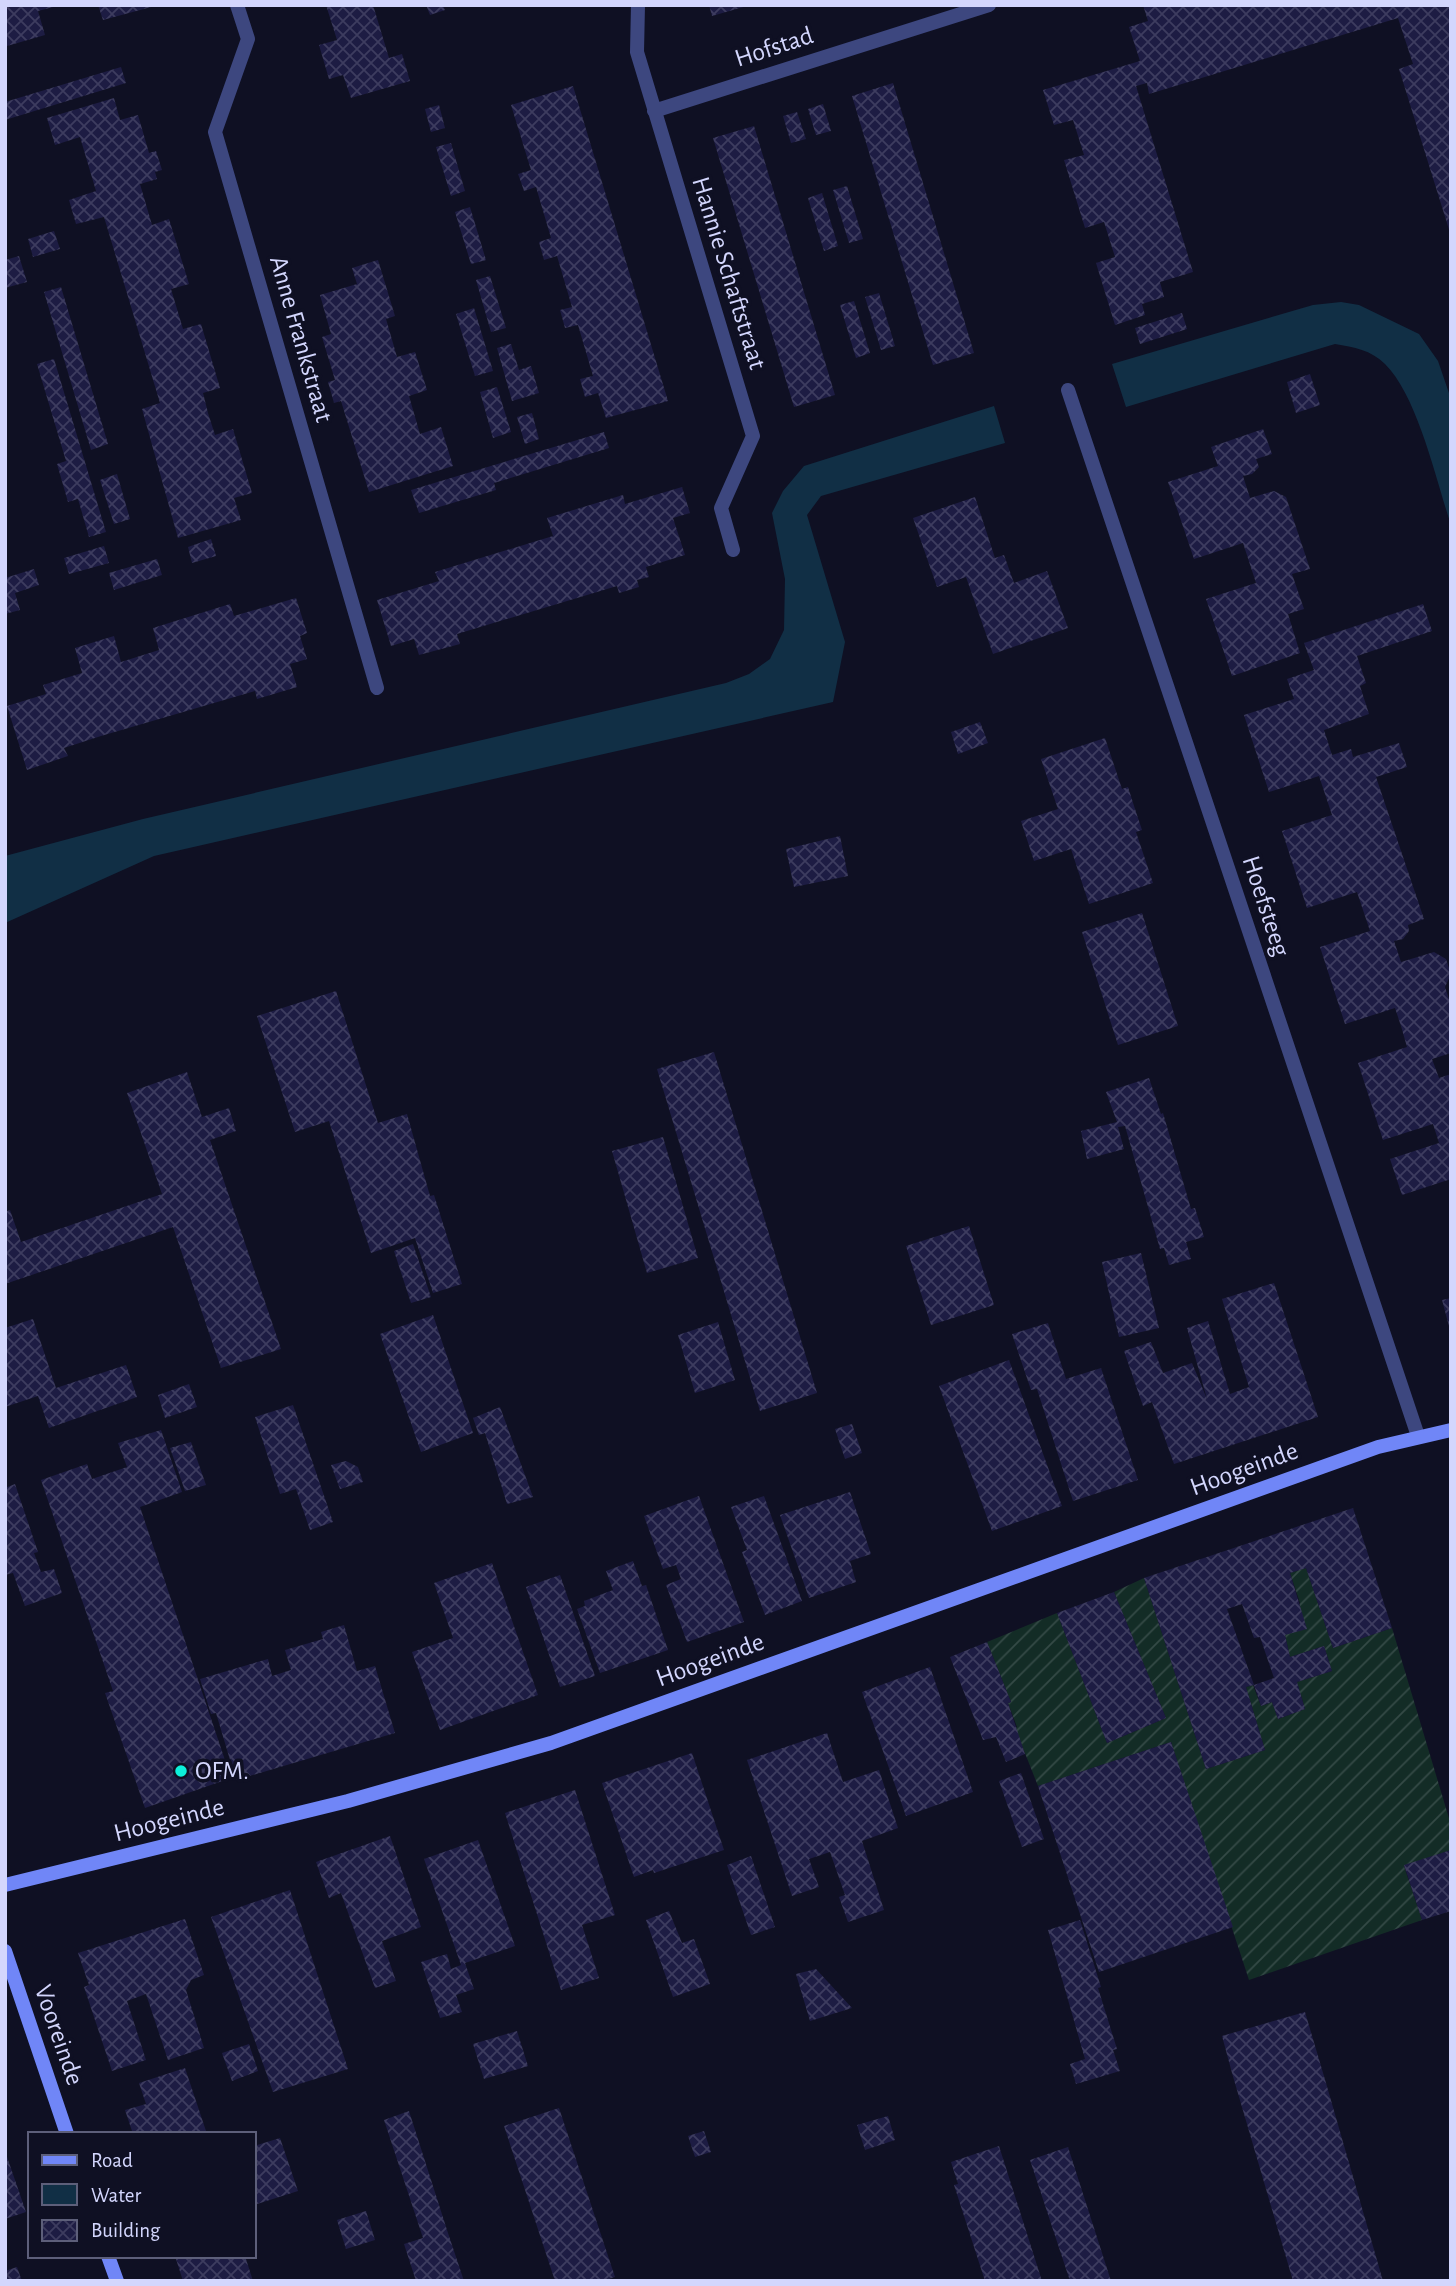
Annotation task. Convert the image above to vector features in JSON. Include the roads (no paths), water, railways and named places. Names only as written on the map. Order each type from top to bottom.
[{"type":"main road","name":"Hoogeinde","points":[[5,1885],[348,1801],[551,1743],[1378,1447],[1451,1430]]},
{"type":"main road","name":"Vooreinde","points":[[5,1951],[66,2132]]},
{"type":"main road","points":[[109,2258],[117,2281]]},
{"type":"street","name":"Anne Frankstraat","points":[[237,5],[248,39],[215,132],[377,688]]},
{"type":"street","name":"Hannie Schaftstraat","points":[[638,5],[637,52],[753,436],[721,508],[733,550]]},
{"type":"street","name":"Hofstad","points":[[653,111],[989,5]]},
{"type":"street","name":"Hoefsteeg","points":[[1068,390],[1418,1436]]},
{"type":"water","points":[[1341,302],[1359,305],[1419,334],[1438,361],[1451,399],[1451,525],[1425,440],[1407,397],[1385,364],[1362,350],[1335,344],[1126,407],[1112,364],[1313,305]]},
{"type":"water","points":[[994,406],[1005,443],[821,496],[807,515],[845,642],[833,702],[154,856],[5,923],[5,856],[143,819],[726,683],[749,674],[770,659],[784,630],[785,579],[772,513],[783,491],[804,466]]},
{"type":"place","name":"OFM.","points":[[181,1771]]}]
